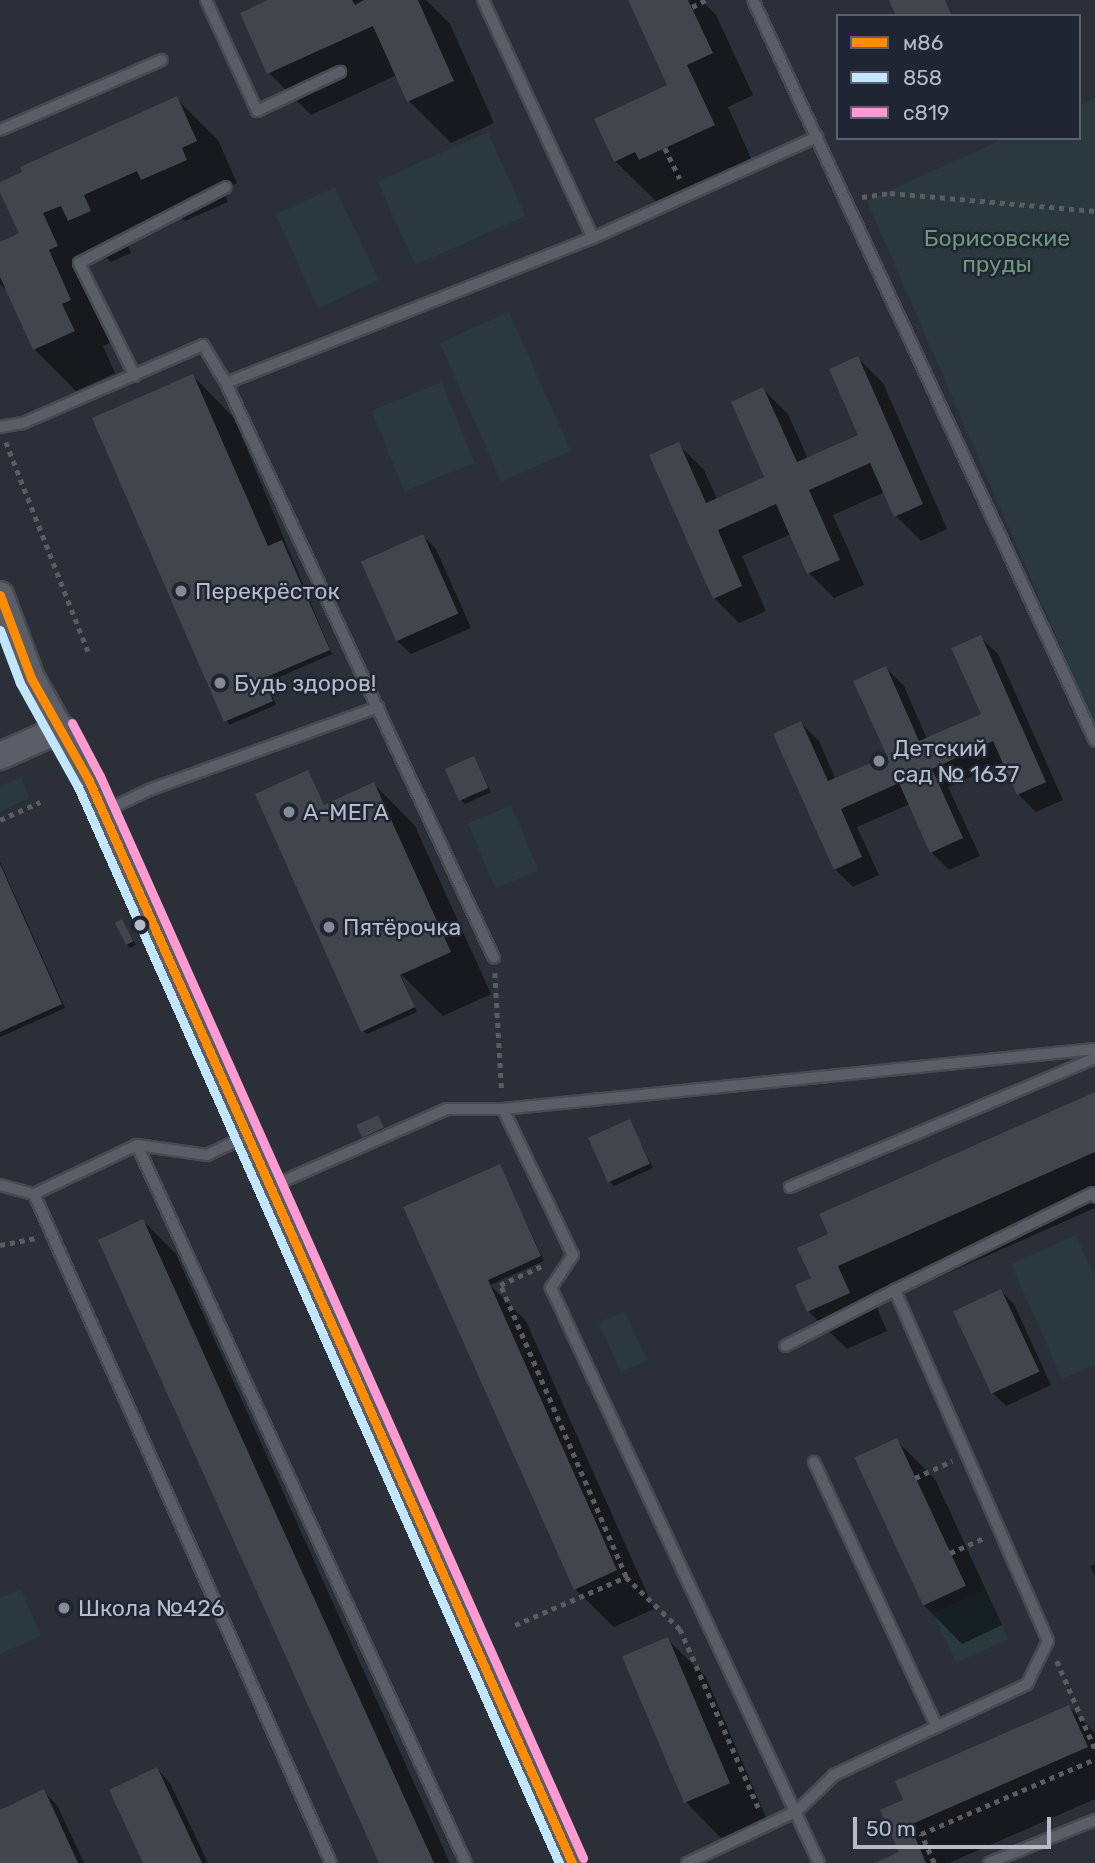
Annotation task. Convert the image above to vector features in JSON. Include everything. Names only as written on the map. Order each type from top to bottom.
[{"type":"street","points":[[0,596],[32,678],[103,812],[572,1863]]},
{"type":"street","points":[[0,756],[61,729]]},
{"type":"lane","points":[[206,0],[257,111],[340,72]]},
{"type":"lane","points":[[483,0],[593,238]]},
{"type":"lane","points":[[753,0],[1095,741]]},
{"type":"lane","points":[[0,130],[162,60]]},
{"type":"lane","points":[[226,383],[593,238],[817,136]]},
{"type":"lane","points":[[135,376],[79,263],[226,187]]},
{"type":"lane","points":[[0,428],[23,423],[203,345],[226,383],[494,958]]},
{"type":"lane","points":[[103,812],[149,790],[378,707]]},
{"type":"lane","points":[[270,1188],[447,1109],[503,1109],[1095,1049]]},
{"type":"lane","points":[[790,1187],[1095,1058]]},
{"type":"lane","points":[[503,1109],[573,1255],[551,1289],[819,1863]]},
{"type":"lane","points":[[0,1185],[34,1194],[137,1145],[206,1155],[247,1136]]},
{"type":"lane","points":[[137,1145],[466,1863]]},
{"type":"lane","points":[[785,1346],[1093,1193],[1095,1197]]},
{"type":"lane","points":[[34,1194],[331,1863]]},
{"type":"lane","points":[[687,1863],[797,1811],[834,1775],[1027,1684],[1048,1641],[895,1290]]},
{"type":"lane","points":[[814,1462],[937,1727]]},
{"type":"lane","points":[[989,1863],[1095,1820]]},
{"type":"path","points":[[692,7],[706,0]]},
{"type":"path","points":[[665,148],[687,195]]},
{"type":"path","points":[[847,199],[890,193],[1095,211]]},
{"type":"path","points":[[0,428],[88,651]]},
{"type":"path","points":[[0,820],[40,802]]},
{"type":"path","points":[[494,958],[503,1109]]},
{"type":"path","points":[[0,1245],[53,1235]]},
{"type":"path","points":[[554,1261],[500,1285],[626,1577],[680,1629],[766,1825]]},
{"type":"path","points":[[915,1478],[967,1454]]},
{"type":"path","points":[[950,1553],[1000,1530]]},
{"type":"path","points":[[515,1625],[626,1577]]},
{"type":"path","points":[[1048,1641],[1095,1748]]},
{"type":"path","points":[[934,1863],[921,1834],[1095,1759]]},
{"type":"green space","name":"Борисовские пруды","points":[[1095,98],[1095,726],[867,201],[1001,140],[1081,140],[1081,104]]},
{"type":"green space","points":[[488,132],[525,216],[415,265],[377,181]]},
{"type":"green space","points":[[335,187],[379,280],[319,308],[275,215]]},
{"type":"green space","points":[[509,312],[571,451],[501,482],[440,343]]},
{"type":"green space","points":[[442,382],[475,463],[404,491],[372,410]]},
{"type":"green space","points":[[21,777],[29,798],[0,812],[0,786]]},
{"type":"green space","points":[[511,805],[539,870],[495,889],[468,823]]},
{"type":"green space","points":[[1076,1235],[1095,1277],[1095,1364],[1062,1379],[1011,1264]]},
{"type":"green space","points":[[625,1311],[647,1360],[620,1372],[599,1323]]},
{"type":"green space","points":[[21,1589],[41,1636],[0,1654],[0,1598]]},
{"type":"green space","points":[[985,1589],[1008,1639],[957,1663],[933,1613]]},
{"type":"building","points":[[268,0],[352,0],[355,5],[364,0],[418,0],[454,81],[407,102],[373,26],[267,74],[240,13]]},
{"type":"building","points":[[628,0],[688,0],[713,53],[687,65],[715,125],[639,160],[635,152],[614,162],[594,119],[667,85]]},
{"type":"building","points":[[889,0],[945,0],[951,14],[895,14]]},
{"type":"building","points":[[177,96],[197,141],[182,148],[187,160],[141,180],[137,171],[84,195],[91,211],[68,221],[61,206],[43,213],[58,246],[49,250],[71,300],[62,304],[75,331],[33,350],[0,277],[0,242],[19,233],[0,193],[0,182],[22,172],[20,167]]},
{"type":"building","points":[[858,356],[923,504],[894,517],[870,463],[809,490],[840,560],[807,574],[776,504],[718,530],[742,586],[713,599],[649,455],[679,442],[706,503],[764,477],[731,402],[763,387],[797,462],[858,435],[829,369]]},
{"type":"building","points":[[193,374],[268,546],[282,540],[330,650],[264,678],[273,701],[224,722],[92,418]]},
{"type":"building","points":[[423,534],[458,613],[396,641],[361,562]]},
{"type":"building","points":[[981,635],[1046,782],[1017,795],[993,741],[932,769],[963,838],[930,853],[899,783],[841,809],[862,857],[834,870],[773,734],[801,721],[828,781],[887,756],[853,681],[886,666],[919,741],[981,714],[951,648]]},
{"type":"building","points":[[474,756],[488,788],[459,801],[445,769]]},
{"type":"building","points":[[308,770],[324,805],[374,782],[451,952],[400,975],[415,1007],[361,1032],[255,794]]},
{"type":"building","points":[[0,864],[62,1004],[0,1032]]},
{"type":"building","points":[[122,919],[133,941],[126,945],[115,923]]},
{"type":"building","points":[[1095,1092],[1095,1152],[838,1266],[850,1293],[807,1312],[795,1285],[811,1278],[797,1248],[828,1234],[819,1214]]},
{"type":"building","points":[[378,1115],[384,1128],[362,1138],[356,1125]]},
{"type":"building","points":[[630,1119],[650,1164],[608,1182],[588,1138]]},
{"type":"building","points":[[500,1164],[541,1256],[488,1280],[617,1570],[574,1590],[403,1207]]},
{"type":"building","points":[[143,1219],[434,1863],[379,1863],[98,1240]]},
{"type":"building","points":[[1001,1289],[1039,1371],[991,1394],[953,1311]]},
{"type":"building","points":[[897,1438],[966,1586],[923,1606],[854,1458]]},
{"type":"building","points":[[668,1637],[730,1783],[684,1803],[622,1657]]},
{"type":"building","points":[[1069,1705],[1088,1747],[910,1825],[926,1863],[875,1863],[899,1852],[880,1810],[903,1800],[895,1781]]},
{"type":"building","points":[[157,1767],[202,1863],[143,1863],[109,1790]]},
{"type":"building","points":[[44,1789],[78,1863],[0,1863],[0,1810]]},
{"type":"transit line","name":"м86","points":[[0,595],[31,678],[89,781],[572,1863]]},
{"type":"transit line","name":"858","points":[[0,630],[20,683],[78,787],[559,1863]]},
{"type":"transit line","name":"с819","points":[[72,723],[100,776],[583,1858]]},
{"type":"place","name":"Перекрёсток","points":[[181,591]]},
{"type":"place","name":"Будь здоров!","points":[[220,683]]},
{"type":"place","name":"Детский сад № 1637","points":[[879,761]]},
{"type":"place","name":"А-МЕГА","points":[[289,812]]},
{"type":"place","name":"Пятёрочка","points":[[329,927]]},
{"type":"place","name":"Школа №426","points":[[64,1608]]}]
